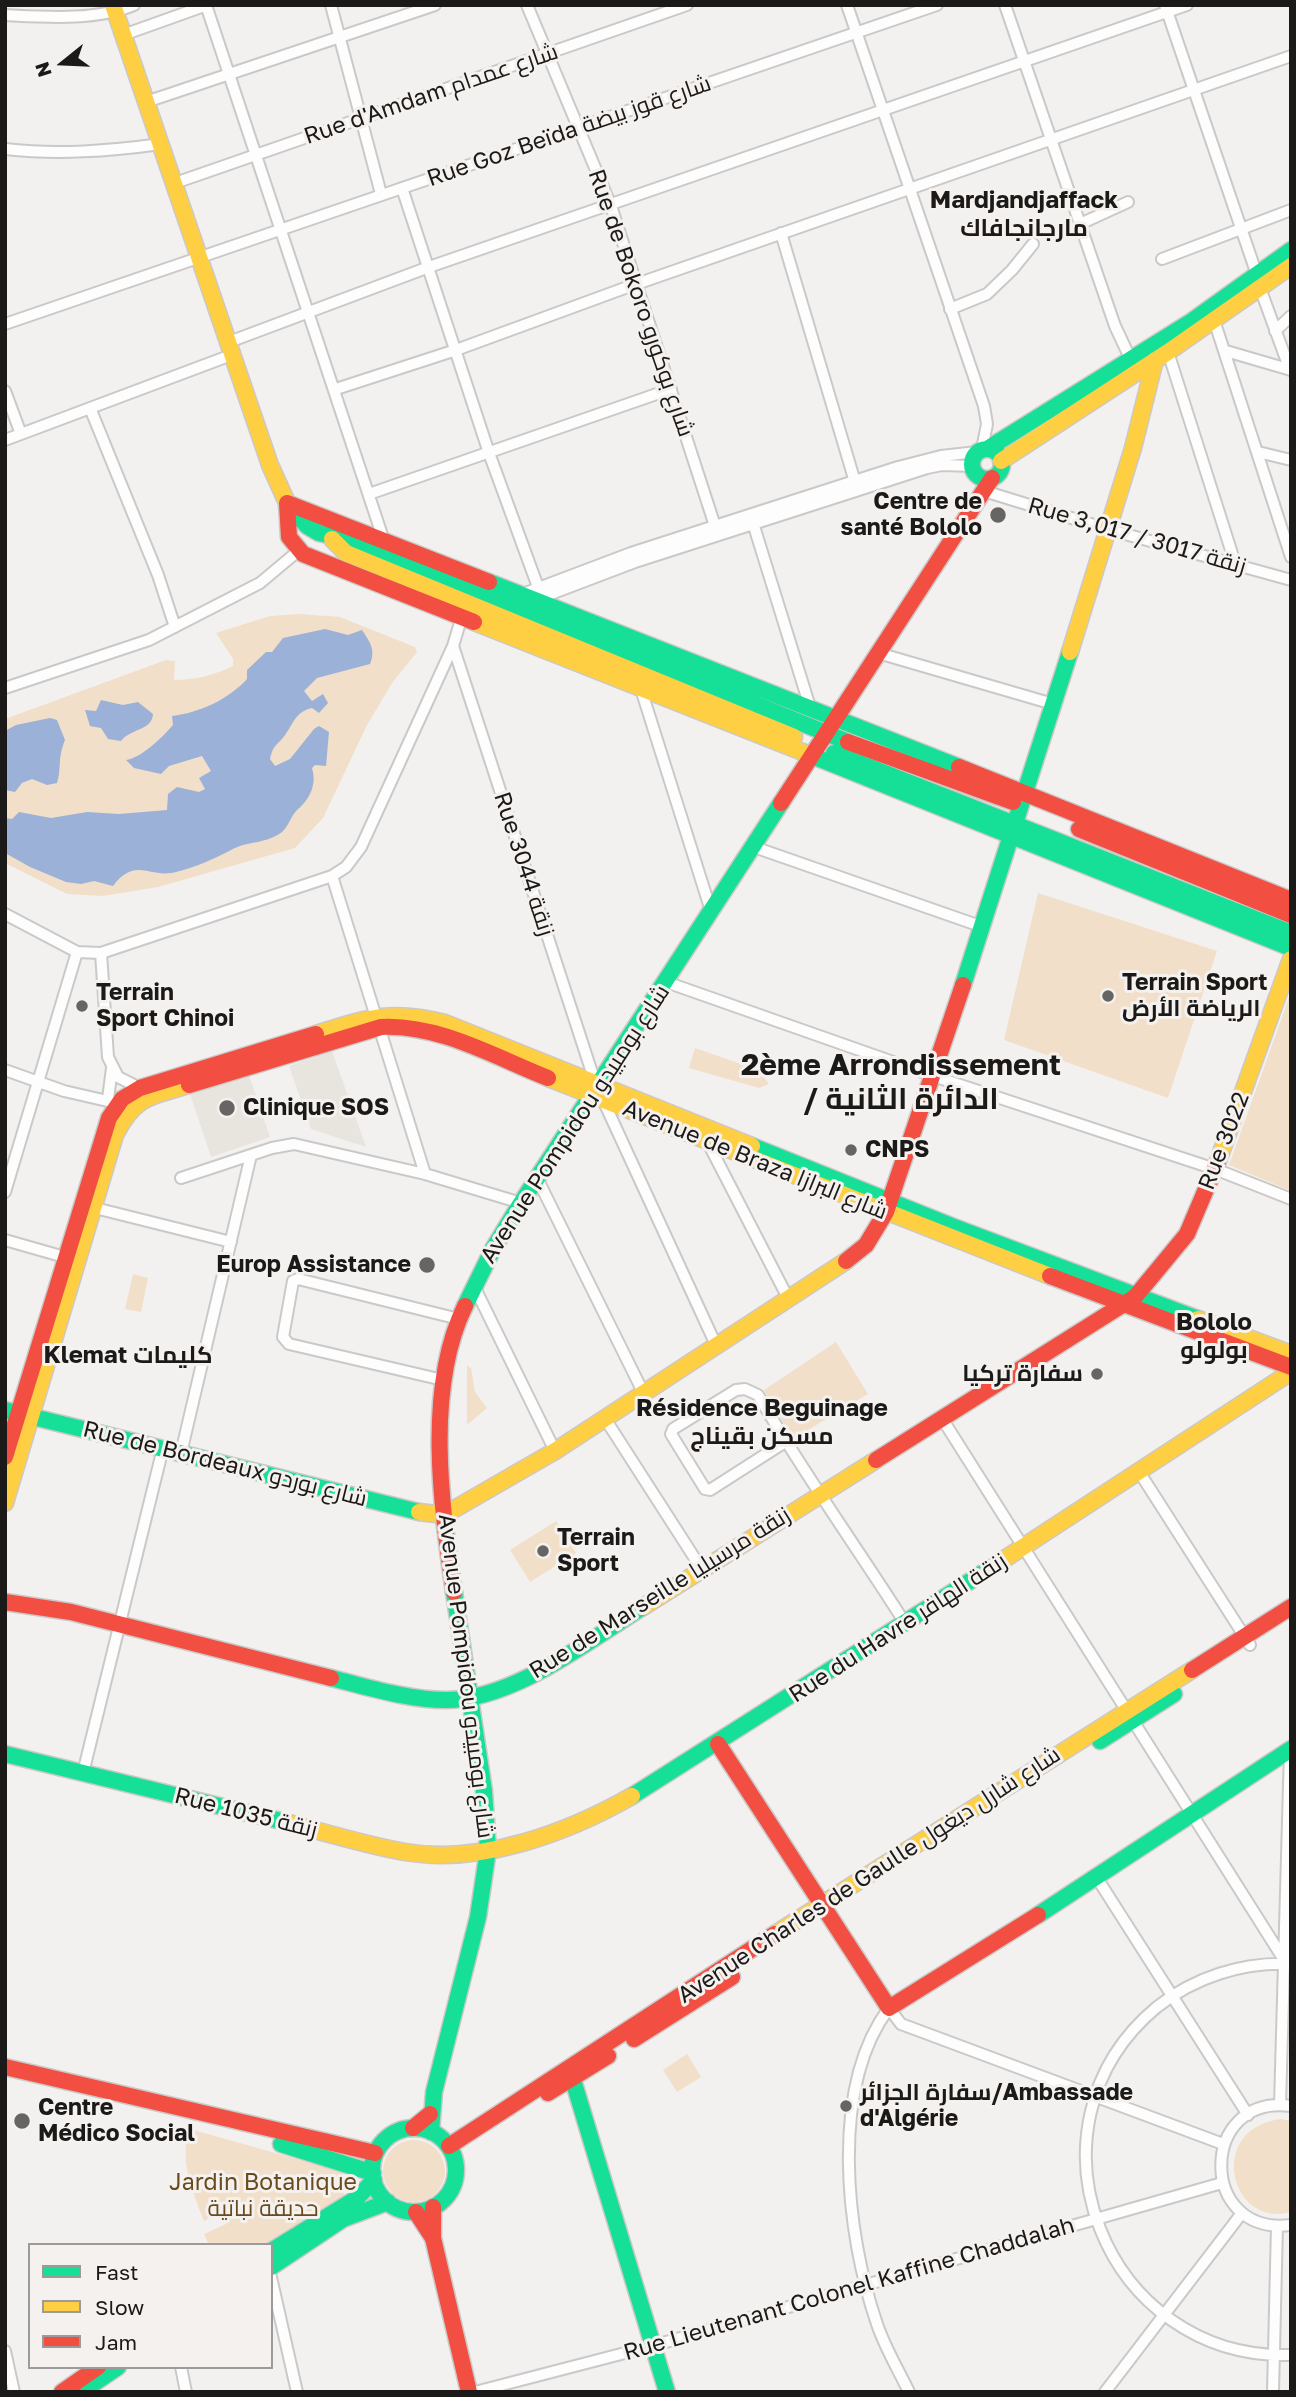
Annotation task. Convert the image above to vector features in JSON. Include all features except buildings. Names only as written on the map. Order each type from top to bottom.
[{"type":"main road","points":[[114,9],[270,465],[287,503],[303,524],[332,539],[346,553],[1291,948]]},
{"type":"main road","points":[[444,1516],[555,1451],[857,1254],[866,1245],[888,1205],[983,927],[1162,356],[1214,320],[1291,250]]},
{"type":"main road","points":[[981,470],[1131,360],[1258,281],[1291,266]]},
{"type":"main road","name":"Avenue Pompidou شارع بومبيدو","points":[[431,2132],[430,2114],[478,1917],[488,1850],[485,1791],[448,1559],[444,1516],[443,1380],[459,1319],[474,1286],[521,1203],[598,1090],[813,750],[878,653],[981,470],[1000,471],[1001,461],[1162,356]]},
{"type":"main road","points":[[287,503],[383,538],[831,725],[1024,801],[1291,900]]},
{"type":"main road","points":[[287,503],[288,537],[297,552],[640,686],[813,750]]},
{"type":"main road","points":[[332,539],[350,540],[524,598],[810,707],[831,725]]},
{"type":"main road","points":[[1024,801],[1291,915]]},
{"type":"main road","points":[[1014,832],[1291,933]]},
{"type":"main road","name":"Rue 3022","points":[[1130,1301],[1187,1234],[1215,1169],[1291,958]]},
{"type":"main road","name":"Avenue de Braza شارع البرازا","points":[[5,1457],[109,1118],[119,1103],[140,1088],[379,1021],[418,1016],[445,1023],[598,1090],[707,1142],[888,1205]]},
{"type":"main road","name":"Avenue de Braza شارع البرازا","points":[[119,1103],[144,1099],[379,1021]]},
{"type":"main road","name":"Avenue de Braza شارع البرازا","points":[[598,1090],[1130,1301],[1291,1369]]},
{"type":"main road","name":"Avenue de Braza شارع البرازا","points":[[5,1503],[18,1413],[95,1208],[115,1135],[119,1103]]},
{"type":"main road","name":"Avenue de Braza شارع البرازا","points":[[1130,1301],[1291,1354]]},
{"type":"main road","name":"Rue de Marseille زنقة مرسيليا","points":[[5,1602],[25,1603],[119,1624],[353,1683],[445,1699],[471,1697],[512,1683],[550,1665],[1130,1301]]},
{"type":"main road","name":"Rue du Havre زنقة الهافر","points":[[488,1850],[537,1839],[598,1816],[718,1744],[1025,1546],[1291,1369]]},
{"type":"main road","name":"Rue de Bordeaux شارع بوردو","points":[[18,1413],[429,1515],[444,1516]]},
{"type":"main road","name":"Rue de Marseille زنقة مرسيليا","points":[[5,1589],[25,1603]]},
{"type":"main road","name":"Avenue Charles de Gaulle شارع شارل ديغول","points":[[1247,1641],[1291,1607]]},
{"type":"main road","name":"Avenue Charles de Gaulle شارع شارل ديغول","points":[[452,2152],[570,2073],[1131,1714],[1247,1641],[1291,1618]]},
{"type":"main road","points":[[718,1744],[889,2008],[1097,1878],[1290,1750]]},
{"type":"main road","name":"Rue 1035 زنقة","points":[[5,1754],[407,1852],[488,1850]]},
{"type":"main road","points":[[5,2067],[375,2153]]},
{"type":"main road","points":[[570,2073],[667,2392]]},
{"type":"main road","points":[[5,2077],[284,2145],[373,2177],[388,2202],[405,2211],[416,2212],[433,2207],[443,2200],[453,2186],[456,2170],[452,2152],[431,2132],[413,2128]]},
{"type":"main road","points":[[273,2251],[357,2198],[373,2177],[375,2153],[391,2135],[413,2128],[430,2114]]},
{"type":"main road","points":[[273,2266],[346,2218],[376,2203],[388,2202]]},
{"type":"main road","points":[[433,2207],[433,2238],[469,2392]]},
{"type":"main road","points":[[416,2212],[433,2238]]},
{"type":"main road","points":[[62,2392],[96,2369]]},
{"type":"main road","points":[[81,2392],[115,2369]]},
{"type":"street","points":[[5,15],[114,9],[134,5]]},
{"type":"street","points":[[123,35],[206,5],[336,389],[383,538]]},
{"type":"street","points":[[331,5],[381,194]]},
{"type":"street","points":[[146,102],[435,5]]},
{"type":"street","name":"Rue de Bokoro شارع بوكورو","points":[[527,5],[611,206],[715,526]]},
{"type":"street","name":"Rue d'Amdam شارع عمدام","points":[[175,183],[687,5]]},
{"type":"street","points":[[847,5],[984,406],[987,424],[981,470]]},
{"type":"street","name":"Rue Goz Beïda شارع قوز بيضة","points":[[5,324],[937,5]]},
{"type":"street","points":[[1005,5],[1115,326],[1131,360]]},
{"type":"street","points":[[5,440],[90,408],[231,348],[308,311],[882,112],[1166,9],[1188,5]]},
{"type":"street","points":[[1166,9],[1240,230],[1291,370]]},
{"type":"street","points":[[336,389],[456,350],[637,283],[1291,56]]},
{"type":"street","points":[[5,149],[58,153],[161,144]]},
{"type":"street","points":[[402,188],[489,453],[524,598]]},
{"type":"street","points":[[1080,224],[1128,202]]},
{"type":"street","points":[[1162,259],[1291,210]]},
{"type":"street","points":[[781,233],[855,482]]},
{"type":"street","points":[[950,309],[987,294],[1012,270],[1032,244]]},
{"type":"street","points":[[1275,331],[1291,316]]},
{"type":"street","points":[[1214,320],[1291,557]]},
{"type":"street","points":[[1226,351],[1291,370]]},
{"type":"street","points":[[1162,356],[1236,566]]},
{"type":"street","points":[[369,495],[671,389]]},
{"type":"street","points":[[5,391],[21,434]]},
{"type":"street","points":[[90,408],[158,575],[175,627]]},
{"type":"street","points":[[1258,452],[1291,460]]},
{"type":"street","points":[[524,598],[715,526],[925,460],[981,470]]},
{"type":"street","points":[[524,598],[927,468],[942,465],[981,470]]},
{"type":"street","name":"Rue 3,017 / زنقة 3017","points":[[981,470],[1107,529],[1291,580]]},
{"type":"street","points":[[753,523],[810,707]]},
{"type":"street","points":[[5,688],[149,640],[260,583],[297,552]]},
{"type":"street","points":[[5,914],[78,953],[101,953],[332,876],[346,867],[362,847],[453,646],[462,616]]},
{"type":"street","name":"Rue 3044 زنقة","points":[[453,646],[598,1090],[716,1345]]},
{"type":"street","points":[[878,653],[1054,704]]},
{"type":"street","points":[[640,686],[711,911]]},
{"type":"street","points":[[754,847],[983,927]]},
{"type":"street","points":[[332,876],[425,1174]]},
{"type":"street","points":[[5,1192],[78,953]]},
{"type":"street","points":[[5,1070],[37,1082],[119,1103],[108,1056],[101,953]]},
{"type":"street","points":[[666,982],[933,1076],[1215,1169],[1291,1199]]},
{"type":"street","points":[[112,1068],[118,1077],[140,1088]]},
{"type":"street","points":[[707,1142],[788,1298]]},
{"type":"street","points":[[181,1178],[295,1144],[425,1174],[521,1203]]},
{"type":"street","points":[[181,1453],[251,1155]]},
{"type":"street","points":[[538,1180],[643,1392]]},
{"type":"street","points":[[95,1208],[231,1242]]},
{"type":"street","points":[[5,1240],[68,1258]]},
{"type":"street","points":[[443,1380],[289,1344],[283,1337],[293,1281],[298,1279],[459,1319]]},
{"type":"street","points":[[474,1286],[555,1451]]},
{"type":"street","points":[[785,1442],[707,1490],[671,1434],[673,1429],[736,1390],[745,1389],[758,1395],[818,1495],[834,1513],[905,1623]]},
{"type":"street","points":[[604,1417],[701,1568]]},
{"type":"street","points":[[943,1420],[1288,1963]]},
{"type":"street","points":[[83,1773],[163,1448]]},
{"type":"street","points":[[1138,1471],[1247,1641]]},
{"type":"street","points":[[1290,1750],[1286,2106],[1248,2115],[1231,2130],[1223,2144],[1220,2165],[1222,2183],[1242,2213],[1262,2223],[1291,2225]]},
{"type":"street","points":[[1097,1878],[1248,2115]]},
{"type":"street","points":[[1288,1963],[1254,1965],[1222,1972],[1172,1996],[1128,2037],[1107,2070],[1095,2099],[1086,2162],[1095,2219],[1120,2270],[1149,2304],[1190,2332],[1221,2346],[1274,2356],[1291,2355]]},
{"type":"street","points":[[909,2392],[878,2325],[866,2285],[852,2196],[853,2096],[865,2049],[889,2008],[901,2024],[1095,2099],[1223,2144]]},
{"type":"street","name":"Rue Lieutenant Colonel Kaffine Chaddalah","points":[[475,2392],[652,2346],[1222,2183]]},
{"type":"street","points":[[1105,2392],[1242,2213]]},
{"type":"street","points":[[1273,2392],[1277,2226]]},
{"type":"street","points":[[273,2286],[297,2392]]},
{"type":"street","points":[[5,2351],[14,2392]]},
{"type":"street","points":[[181,2369],[186,2392]]},
{"type":"shaded area","name":"Clinique SOS","points":[[332,1051],[366,1147],[311,1129],[289,1066]]},
{"type":"shaded area","name":"Clinique SOS","points":[[249,1075],[270,1137],[211,1157],[190,1094]]},
{"type":"green space","points":[[299,614],[340,617],[415,647],[417,652],[392,683],[367,725],[323,818],[295,848],[158,887],[103,896],[67,894],[5,863],[5,719],[166,660],[175,661],[174,680],[219,672],[233,666],[233,659],[216,633],[270,616]]},
{"type":"green space","name":"Terrain Sport الرياضة الأرض","points":[[1038,893],[1217,951],[1168,1098],[1004,1040]]},
{"type":"green space","points":[[1291,992],[1291,1191],[1229,1165]]},
{"type":"green space","points":[[695,1048],[758,1070],[769,1084],[759,1088],[689,1068]]},
{"type":"green space","points":[[133,1274],[148,1278],[141,1312],[125,1309]]},
{"type":"green space","points":[[836,1342],[868,1394],[793,1439],[764,1390]]},
{"type":"green space","points":[[467,1365],[471,1368],[475,1392],[487,1408],[467,1425]]},
{"type":"green space","name":"Terrain Sport","points":[[556,1521],[576,1553],[530,1582],[510,1550]]},
{"type":"green space","points":[[687,2054],[701,2077],[677,2092],[663,2070]]},
{"type":"green space","points":[[1280,2119],[1291,2121],[1291,2212],[1270,2213],[1253,2206],[1241,2193],[1235,2176],[1235,2158],[1242,2141],[1256,2127]]},
{"type":"green space","name":"Jardin Botanique حديقة نباتية","points":[[190,2129],[343,2172],[344,2196],[273,2243],[208,2243],[204,2234],[226,2224],[221,2212],[204,2221],[188,2175],[187,2140]]},
{"type":"green space","points":[[408,2140],[420,2140],[436,2149],[443,2159],[443,2183],[436,2193],[420,2202],[408,2202],[397,2197],[388,2188],[383,2177],[383,2165],[388,2154],[397,2145]]},
{"type":"water","points":[[325,629],[348,635],[362,630],[371,646],[372,659],[370,664],[317,678],[304,691],[312,701],[323,694],[328,703],[319,713],[312,708],[298,715],[273,750],[270,759],[275,766],[290,759],[314,729],[319,726],[329,732],[326,766],[315,765],[312,768],[314,780],[311,791],[282,832],[270,839],[237,847],[176,872],[129,872],[113,886],[94,881],[81,884],[66,882],[5,853],[5,818],[12,819],[19,812],[51,818],[87,812],[119,814],[167,810],[168,794],[177,787],[199,792],[205,789],[199,778],[211,771],[202,756],[169,766],[161,774],[134,768],[126,760],[145,751],[164,735],[173,725],[172,716],[203,708],[231,693],[247,679],[247,670],[266,652],[272,652],[283,638]]},
{"type":"water","points":[[101,700],[123,705],[138,702],[153,714],[152,720],[121,741],[108,739],[101,728],[90,726],[85,710],[96,711]]},
{"type":"water","points":[[50,718],[57,720],[65,740],[57,783],[47,785],[32,779],[22,783],[15,792],[5,790],[5,731],[16,725]]},
{"type":"traffic: fast","points":[[987,449],[1192,321],[1291,250]]},
{"type":"traffic: fast","points":[[987,449],[998,453],[1002,464],[998,475],[987,479],[976,475],[972,464],[976,453],[987,449]]},
{"type":"traffic: fast","points":[[288,505],[307,526],[319,533],[350,540],[848,742]]},
{"type":"traffic: fast","points":[[489,582],[959,767]]},
{"type":"traffic: fast","points":[[963,985],[1070,652]]},
{"type":"traffic: fast","points":[[805,753],[1291,948]]},
{"type":"traffic: fast","points":[[834,753],[1291,933]]},
{"type":"traffic: fast","points":[[465,1306],[493,1249],[521,1203],[781,803]]},
{"type":"traffic: fast","points":[[752,1146],[954,1227],[1198,1319]]},
{"type":"traffic: fast","points":[[5,1410],[419,1512]]},
{"type":"traffic: fast","points":[[632,1796],[1000,1562]]},
{"type":"traffic: fast","points":[[431,2132],[434,2092],[478,1917],[488,1850],[484,1791],[454,1592]]},
{"type":"traffic: fast","points":[[331,1678],[417,1698],[446,1700],[471,1697],[523,1680],[643,1607]]},
{"type":"traffic: fast","points":[[1100,1741],[1174,1694]]},
{"type":"traffic: fast","points":[[1038,1915],[1291,1749]]},
{"type":"traffic: fast","points":[[5,1754],[285,1822]]},
{"type":"traffic: fast","points":[[570,2070],[667,2392]]},
{"type":"traffic: fast","points":[[414,2128],[430,2131],[449,2147],[456,2170],[453,2186],[437,2205],[414,2212],[398,2209],[379,2193],[372,2170],[375,2154],[391,2135],[414,2128]]},
{"type":"traffic: fast","points":[[281,2144],[373,2173]]},
{"type":"traffic: fast","points":[[273,2250],[357,2198],[374,2180]]},
{"type":"traffic: fast","points":[[273,2266],[343,2219],[388,2202]]},
{"type":"traffic: fast","points":[[81,2392],[115,2369]]},
{"type":"traffic: slow","points":[[113,5],[270,465],[288,505]]},
{"type":"traffic: slow","points":[[1001,461],[1168,352],[1291,266]]},
{"type":"traffic: slow","points":[[1070,652],[1133,448],[1155,360]]},
{"type":"traffic: slow","points":[[332,539],[346,553],[794,737]]},
{"type":"traffic: slow","points":[[474,622],[805,753]]},
{"type":"traffic: slow","points":[[1218,1161],[1291,959]]},
{"type":"traffic: slow","points":[[316,1034],[379,1017],[409,1017],[445,1023],[752,1146]]},
{"type":"traffic: slow","points":[[548,1078],[1050,1276]]},
{"type":"traffic: slow","points":[[5,1503],[115,1135],[129,1112],[144,1100],[189,1085]]},
{"type":"traffic: slow","points":[[419,1512],[444,1515],[555,1451],[846,1261]]},
{"type":"traffic: slow","points":[[1198,1319],[1291,1354]]},
{"type":"traffic: slow","points":[[1000,1562],[1291,1372]]},
{"type":"traffic: slow","points":[[643,1607],[876,1460]]},
{"type":"traffic: slow","points":[[775,1934],[1192,1670]]},
{"type":"traffic: slow","points":[[285,1822],[405,1852],[463,1854],[523,1843],[580,1822],[632,1796]]},
{"type":"traffic: jam","points":[[781,803],[992,478]]},
{"type":"traffic: jam","points":[[474,622],[303,554],[289,537],[287,503],[489,582]]},
{"type":"traffic: jam","points":[[848,742],[1013,802]]},
{"type":"traffic: jam","points":[[959,767],[1291,900]]},
{"type":"traffic: jam","points":[[1079,829],[1291,915]]},
{"type":"traffic: jam","points":[[846,1261],[866,1245],[886,1212],[963,985]]},
{"type":"traffic: jam","points":[[189,1085],[381,1027],[403,1027],[445,1036],[548,1078]]},
{"type":"traffic: jam","points":[[5,1457],[109,1118],[122,1099],[140,1088],[316,1034]]},
{"type":"traffic: jam","points":[[876,1460],[1135,1297],[1187,1234],[1218,1161]]},
{"type":"traffic: jam","points":[[1050,1276],[1291,1367]]},
{"type":"traffic: jam","points":[[454,1592],[441,1485],[441,1410],[445,1373],[453,1338],[465,1306]]},
{"type":"traffic: jam","points":[[5,1602],[71,1612],[331,1678]]},
{"type":"traffic: jam","points":[[1192,1670],[1291,1607]]},
{"type":"traffic: jam","points":[[718,1744],[889,2008],[1038,1915]]},
{"type":"traffic: jam","points":[[449,2146],[775,1934]]},
{"type":"traffic: jam","points":[[634,2039],[732,1977]]},
{"type":"traffic: jam","points":[[548,2093],[608,2056]]},
{"type":"traffic: jam","points":[[5,2067],[375,2153]]},
{"type":"traffic: jam","points":[[413,2128],[430,2114]]},
{"type":"traffic: jam","points":[[433,2207],[433,2238],[469,2392]]},
{"type":"traffic: jam","points":[[416,2212],[433,2238]]},
{"type":"traffic: jam","points":[[62,2392],[95,2369]]},
{"type":"place","name":"Centre de santé Bololo","points":[[998,515]]},
{"type":"place","name":"Terrain Sport الرياضة الأرض","points":[[1108,996]]},
{"type":"place","name":"Terrain Sport Chinoi","points":[[82,1006]]},
{"type":"place","name":"Clinique SOS","points":[[227,1108]]},
{"type":"place","name":"CNPS","points":[[851,1150]]},
{"type":"place","name":"Europ Assistance","points":[[427,1265]]},
{"type":"place","name":"سفارة تركيا","points":[[1097,1374]]},
{"type":"place","name":"Terrain Sport","points":[[543,1551]]},
{"type":"place","name":"سفارة الجزائر/Ambassade d'Algérie","points":[[846,2106]]},
{"type":"place","name":"Centre Médico Social","points":[[22,2121]]},
{"type":"district","name":"Mardjandjaffack مارجانجافاك","points":[[1024,214]]},
{"type":"district","name":"2ème Arrondissement / الدائرة الثانية","points":[[901,1082]]},
{"type":"district","name":"Bololo بولولو","points":[[1214,1336]]},
{"type":"district","name":"Klemat كليمات","points":[[128,1355]]},
{"type":"district","name":"Résidence Beguinage مسكن بقيناج","points":[[762,1422]]}]
